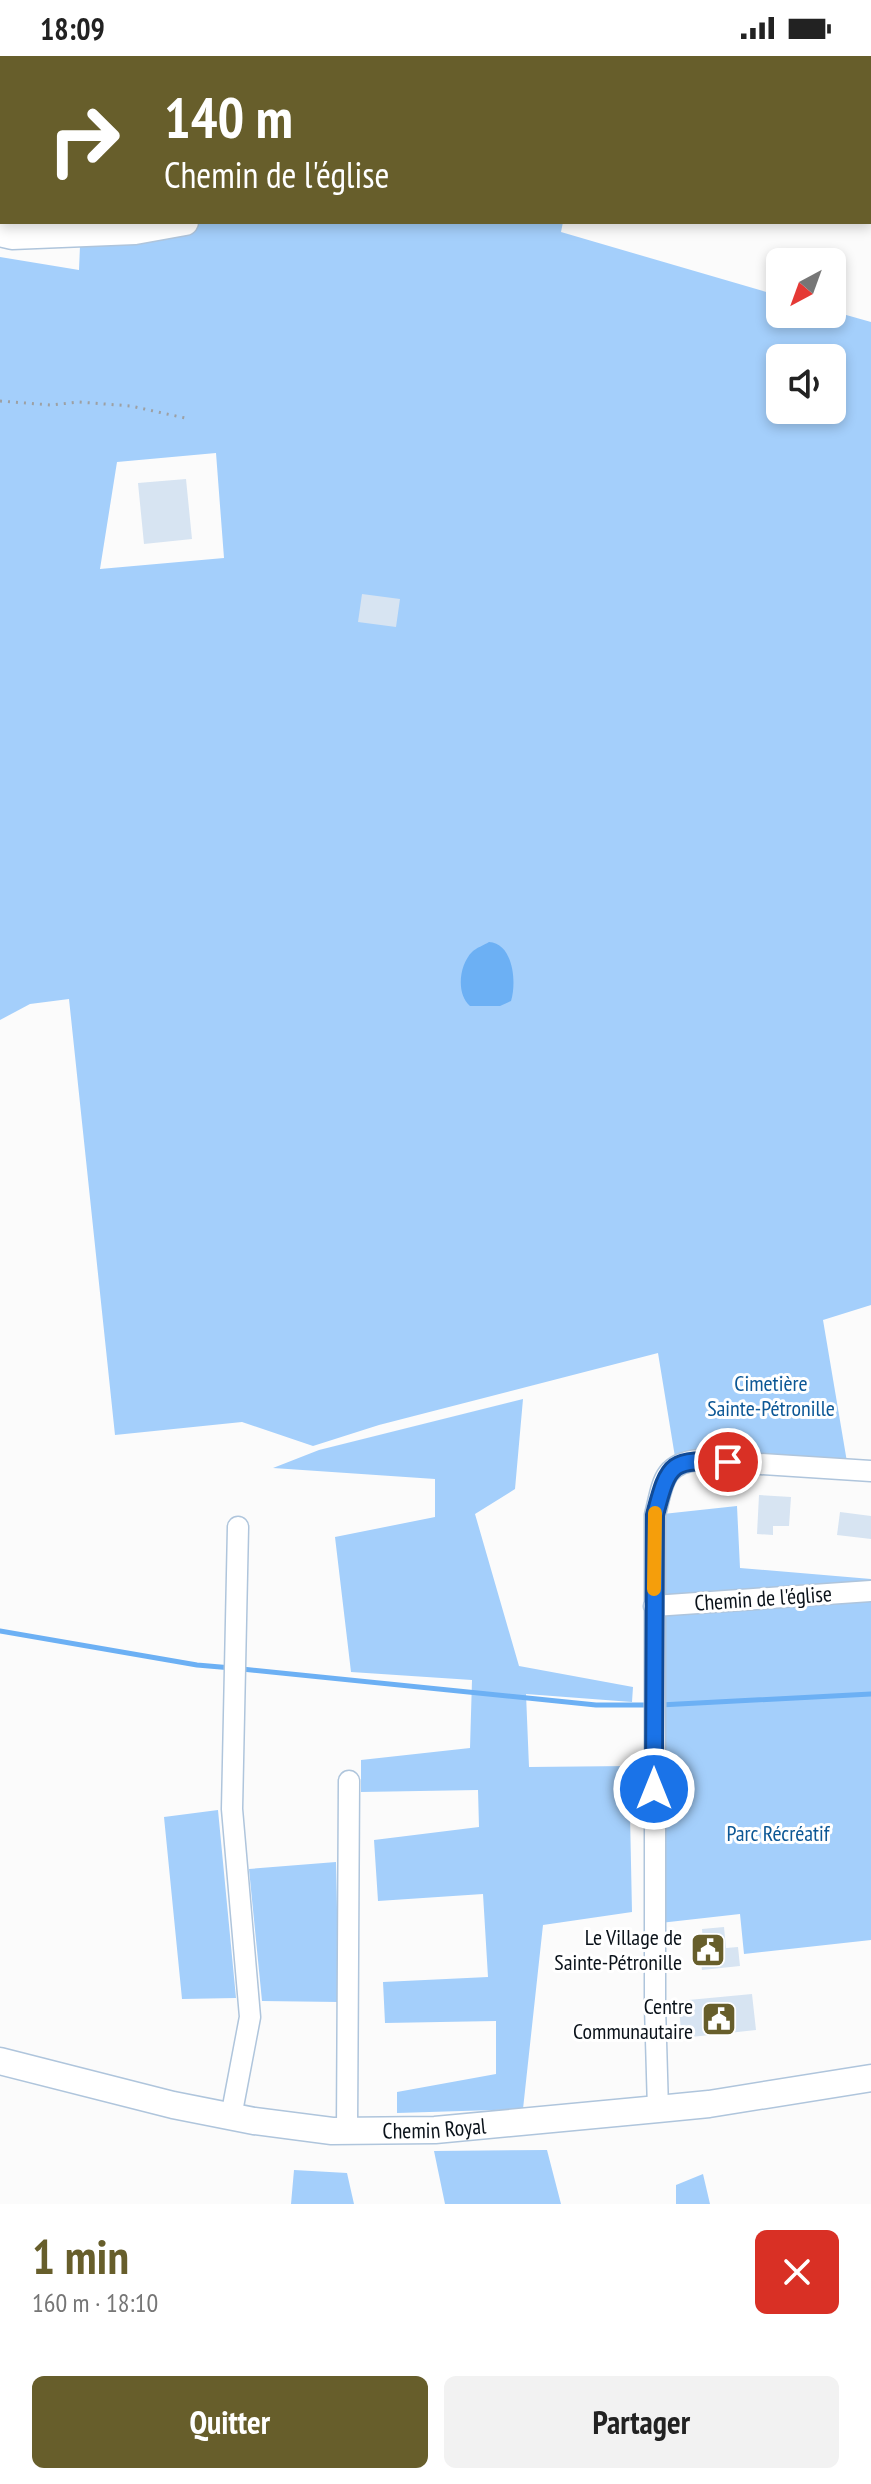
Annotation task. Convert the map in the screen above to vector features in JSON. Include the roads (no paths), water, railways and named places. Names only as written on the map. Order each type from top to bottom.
[{"type":"main road","points":[[0,233],[12,236],[135,231],[174,224]]},
{"type":"main road","name":"Chemin Royal","points":[[0,2061],[231,2117],[347,2131],[435,2130],[709,2104],[871,2078]]},
{"type":"street","points":[[658,2109],[655,2006],[655,1515],[665,1477],[683,1462],[699,1460],[871,1471]]},
{"type":"street","points":[[231,2117],[250,2017],[232,1809],[238,1527]]},
{"type":"street","name":"Chemin de l'église","points":[[654,1606],[871,1591]]},
{"type":"street","points":[[347,2131],[349,1781]]},
{"type":"waterway","points":[[0,1631],[197,1665],[232,1668]]},
{"type":"waterway","points":[[242,1669],[596,1705],[650,1705]]},
{"type":"waterway","points":[[660,1705],[871,1694]]},
{"type":"place","name":"Le Village de Sainte-Pétronille","points":[[708,1950]]},
{"type":"place","name":"Centre Communautaire","points":[[719,2019]]},
{"type":"park label","name":"Cimetière Sainte-Pétronille","points":[[771,1396]]},
{"type":"park label","name":"Parc Récréatif","points":[[778,1833]]}]
